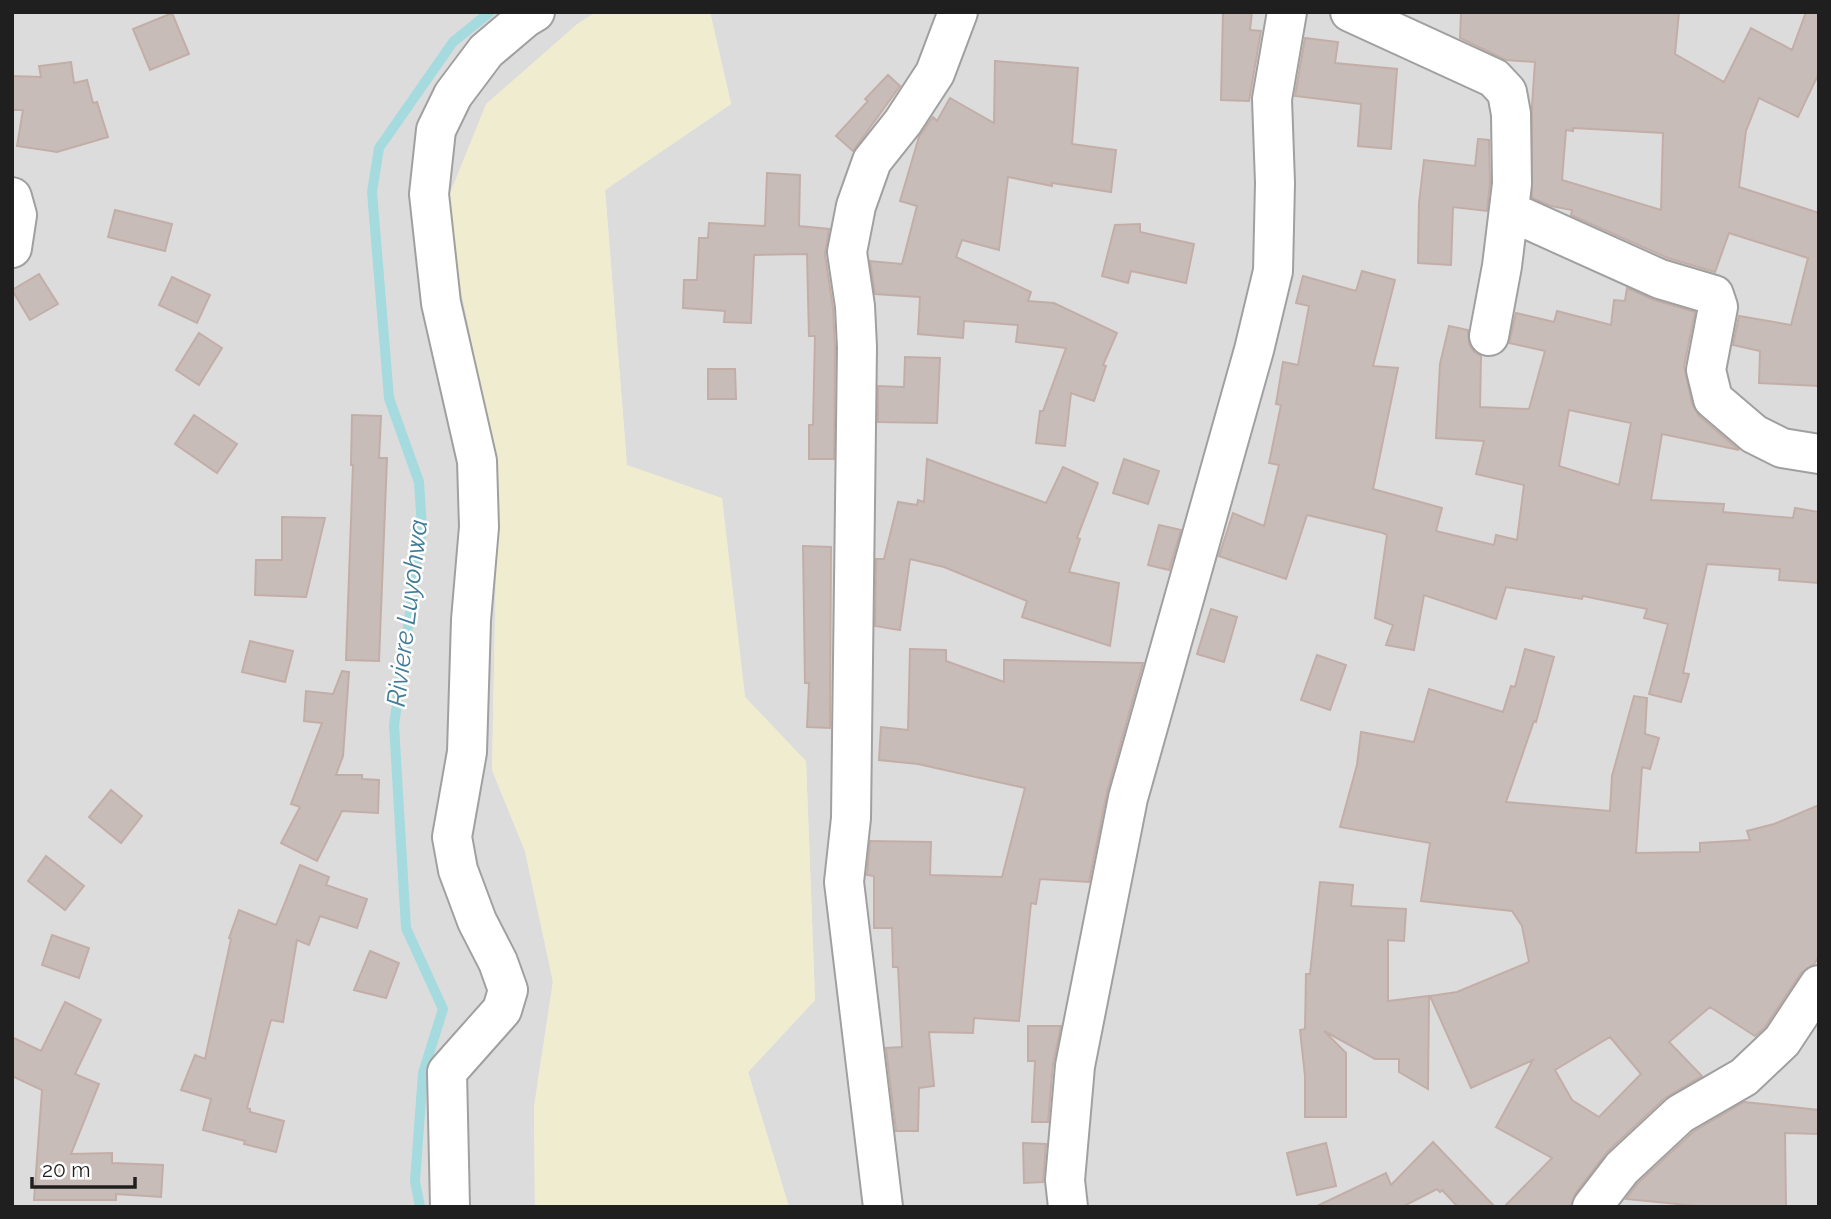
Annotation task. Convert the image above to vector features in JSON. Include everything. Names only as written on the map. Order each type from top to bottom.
[{"type":"street","points":[[450,1207],[447,1072],[502,1010],[508,990],[458,870],[453,837],[467,752],[471,621],[479,527],[477,461],[440,303],[429,194],[436,130],[453,95],[486,51],[535,12]]},
{"type":"street","points":[[883,1207],[844,882],[851,818],[857,347],[855,306],[847,252],[856,206],[872,161],[903,122],[935,73],[958,12]]},
{"type":"street","points":[[1068,1207],[1065,1180],[1075,1066],[1128,798],[1251,363],[1273,271],[1275,183],[1272,99],[1287,12]]},
{"type":"street","points":[[1350,12],[1494,78],[1507,92],[1511,114],[1512,184],[1502,266],[1489,336]]},
{"type":"street","points":[[12,197],[17,215],[12,248]]},
{"type":"street","points":[[1508,211],[1660,279],[1714,295],[1718,307],[1706,370],[1713,399],[1754,435],[1782,448],[1819,454]]},
{"type":"street","points":[[1592,1207],[1622,1168],[1680,1114],[1744,1077],[1782,1041],[1819,985]]},
{"type":"shaded area","points":[[12,12],[596,12],[576,25],[445,208],[498,471],[492,770],[525,851],[553,982],[534,1107],[535,1207],[12,1207]]},
{"type":"shaded area","points":[[596,12],[710,12],[731,104],[605,190],[627,465],[722,498],[745,697],[806,761],[815,1000],[748,1072],[789,1207],[535,1207],[534,1107],[553,981],[525,851],[492,770],[498,471],[444,208],[486,104],[576,25]]},
{"type":"shaded area","points":[[710,12],[1819,12],[1819,1207],[789,1207],[748,1072],[815,1000],[806,762],[745,697],[722,499],[627,466],[605,190],[731,104]]},
{"type":"building","points":[[1223,12],[1252,12],[1250,30],[1261,31],[1249,101],[1221,100]]},
{"type":"building","points":[[1461,12],[1679,12],[1675,54],[1724,82],[1751,28],[1792,50],[1806,12],[1819,12],[1819,73],[1798,117],[1759,98],[1746,131],[1739,187],[1819,213],[1819,386],[1759,383],[1760,351],[1733,345],[1739,316],[1791,325],[1808,258],[1729,233],[1715,272],[1668,258],[1571,215],[1572,210],[1551,206],[1532,198],[1535,62],[1506,60],[1460,38]],"holes":[[[1573,128],[1663,133],[1661,210],[1562,180],[1566,130],[1573,131]]]},
{"type":"building","points":[[172,13],[189,54],[150,70],[133,29]]},
{"type":"building","points":[[1305,38],[1338,42],[1335,63],[1397,69],[1391,149],[1358,146],[1361,104],[1295,96]]},
{"type":"building","points":[[995,61],[1078,68],[1072,144],[1116,150],[1111,192],[1052,183],[1052,186],[1008,177],[999,250],[962,240],[956,257],[1031,292],[1028,301],[1054,303],[1117,333],[1103,365],[1106,366],[1094,401],[1071,393],[1065,446],[1036,443],[1040,411],[1043,411],[1066,348],[1016,342],[1018,325],[964,321],[963,338],[918,334],[920,297],[875,294],[870,261],[902,264],[917,206],[900,201],[919,137],[933,117],[937,121],[950,98],[994,123]]},
{"type":"building","points":[[71,62],[74,83],[87,80],[93,103],[97,102],[108,137],[57,152],[17,146],[23,110],[12,110],[12,76],[41,77],[39,66]]},
{"type":"building","points":[[888,75],[900,86],[853,151],[836,136]]},
{"type":"building","points":[[1478,139],[1489,140],[1490,183],[1487,211],[1453,207],[1451,265],[1418,263],[1419,203],[1424,160],[1475,166]]},
{"type":"building","points":[[767,173],[800,175],[799,226],[829,229],[825,255],[833,308],[835,347],[834,459],[809,459],[809,425],[813,425],[815,336],[809,336],[807,254],[754,255],[751,323],[724,322],[725,311],[683,308],[684,280],[697,280],[699,238],[708,238],[709,223],[765,226]]},
{"type":"building","points":[[115,210],[172,224],[165,251],[108,237]]},
{"type":"building","points":[[1140,224],[1140,232],[1194,244],[1186,283],[1131,271],[1128,283],[1102,276],[1115,225]]},
{"type":"building","points":[[1362,271],[1395,280],[1373,366],[1398,368],[1373,489],[1442,508],[1436,531],[1494,545],[1496,535],[1517,540],[1524,485],[1476,474],[1484,441],[1436,438],[1440,364],[1449,326],[1468,330],[1469,344],[1474,352],[1481,356],[1480,407],[1529,409],[1545,351],[1509,343],[1516,313],[1554,322],[1557,311],[1611,325],[1614,300],[1625,301],[1627,288],[1654,300],[1695,312],[1684,366],[1692,404],[1699,416],[1739,450],[1662,434],[1651,500],[1724,504],[1723,512],[1793,518],[1795,508],[1819,512],[1819,583],[1779,580],[1780,569],[1707,564],[1683,673],[1689,674],[1681,702],[1649,694],[1668,624],[1644,618],[1647,609],[1583,596],[1582,599],[1506,587],[1496,619],[1424,595],[1414,650],[1386,645],[1393,625],[1375,618],[1387,535],[1383,533],[1307,515],[1286,579],[1219,556],[1233,513],[1264,526],[1279,465],[1269,463],[1281,405],[1276,404],[1283,362],[1298,365],[1309,306],[1296,303],[1303,276],[1356,291]],"holes":[[[1569,410],[1631,423],[1619,485],[1559,466]]]},
{"type":"building","points":[[39,274],[58,304],[30,320],[12,290]]},
{"type":"building","points":[[172,277],[210,295],[197,323],[159,305]]},
{"type":"building","points":[[199,333],[222,348],[199,385],[176,370]]},
{"type":"building","points":[[905,357],[940,358],[937,423],[878,422],[878,386],[904,387]]},
{"type":"building","points":[[708,369],[735,369],[736,399],[708,399]]},
{"type":"building","points":[[194,415],[237,444],[217,473],[175,444]]},
{"type":"building","points":[[352,415],[381,416],[379,458],[387,458],[379,661],[346,660],[353,465]]},
{"type":"building","points":[[927,459],[1046,503],[1063,467],[1098,483],[1077,538],[1080,539],[1069,572],[1119,583],[1110,646],[1022,617],[1027,601],[944,567],[910,559],[900,630],[875,626],[876,559],[884,559],[898,502],[917,505],[918,500],[924,502]]},
{"type":"building","points":[[1124,459],[1159,471],[1148,504],[1113,493]]},
{"type":"building","points":[[282,517],[325,518],[306,597],[255,595],[256,560],[282,560]]},
{"type":"building","points":[[1159,525],[1181,530],[1169,570],[1148,565]]},
{"type":"building","points":[[803,546],[831,547],[830,728],[807,727],[809,683],[805,683]]},
{"type":"building","points":[[1211,609],[1237,617],[1224,662],[1197,654]]},
{"type":"building","points":[[250,641],[293,651],[285,682],[242,672]]},
{"type":"building","points":[[910,649],[946,650],[946,661],[1004,682],[1004,660],[1143,663],[1107,792],[1089,882],[1040,879],[1036,904],[1031,903],[1019,1021],[974,1018],[973,1033],[929,1032],[934,1086],[919,1088],[918,1131],[896,1131],[886,1048],[902,1047],[898,967],[893,967],[892,928],[874,928],[874,876],[867,875],[870,841],[931,842],[930,875],[1002,877],[1025,788],[918,764],[879,760],[881,727],[908,730]]},
{"type":"building","points":[[1525,649],[1554,657],[1536,722],[1534,721],[1506,802],[1610,811],[1612,776],[1634,696],[1647,698],[1645,734],[1659,738],[1650,769],[1642,767],[1636,853],[1700,852],[1700,843],[1750,840],[1747,831],[1774,824],[1819,805],[1819,957],[1801,973],[1765,1027],[1755,1036],[1710,1007],[1669,1042],[1702,1076],[1665,1098],[1607,1152],[1575,1194],[1571,1207],[1504,1207],[1552,1158],[1496,1127],[1533,1060],[1471,1088],[1430,996],[1457,992],[1529,962],[1522,926],[1512,911],[1421,901],[1430,843],[1340,827],[1357,765],[1361,732],[1414,742],[1429,689],[1503,712],[1511,686],[1515,687]],"holes":[[[1610,1037],[1641,1074],[1599,1117],[1572,1100],[1555,1070]]]},
{"type":"building","points":[[1317,655],[1346,665],[1330,710],[1301,700]]},
{"type":"building","points":[[342,671],[349,672],[343,756],[336,775],[362,775],[362,779],[379,780],[378,813],[342,811],[317,861],[281,843],[300,807],[291,804],[322,723],[304,721],[306,691],[333,694]]},
{"type":"building","points":[[111,790],[142,816],[121,843],[89,817]]},
{"type":"building","points":[[46,856],[84,886],[65,910],[28,881]]},
{"type":"building","points":[[300,865],[329,877],[326,885],[367,899],[357,928],[320,916],[309,945],[297,940],[283,1022],[271,1020],[247,1108],[250,1112],[284,1121],[276,1152],[203,1130],[211,1099],[181,1090],[195,1055],[205,1059],[231,939],[229,938],[239,910],[276,925]]},
{"type":"building","points":[[1320,882],[1353,885],[1351,906],[1406,909],[1404,941],[1388,940],[1388,1001],[1429,996],[1428,1089],[1399,1072],[1399,1059],[1375,1059],[1324,1031],[1346,1053],[1346,1117],[1305,1117],[1305,1076],[1300,1030],[1305,1029],[1306,974],[1310,974]]},
{"type":"building","points":[[52,935],[89,948],[79,978],[42,965]]},
{"type":"building","points":[[370,951],[399,963],[386,998],[354,990]]},
{"type":"building","points":[[65,1002],[101,1020],[75,1074],[99,1084],[71,1154],[112,1153],[112,1163],[163,1165],[161,1197],[116,1194],[116,1200],[34,1200],[42,1090],[12,1076],[12,1037],[41,1051]]},
{"type":"building","points":[[1028,1026],[1061,1026],[1053,1064],[1048,1122],[1032,1122],[1035,1061],[1028,1061]]},
{"type":"building","points":[[1744,1102],[1819,1110],[1819,1134],[1785,1133],[1786,1206],[1708,1207],[1626,1199],[1638,1183],[1693,1132]]},
{"type":"building","points":[[1433,1142],[1495,1207],[1458,1207],[1442,1190],[1440,1192],[1437,1189],[1402,1207],[1315,1207],[1386,1173],[1391,1185]]},
{"type":"building","points":[[1023,1143],[1046,1144],[1043,1182],[1024,1183]]},
{"type":"building","points":[[1326,1143],[1336,1186],[1297,1195],[1287,1153]]},
{"type":"waterway","name":"Riviere Luyohwa","points":[[420,1207],[415,1181],[423,1073],[443,1009],[406,928],[394,725],[422,528],[419,482],[389,398],[372,192],[379,148],[453,42],[490,12]]}]
